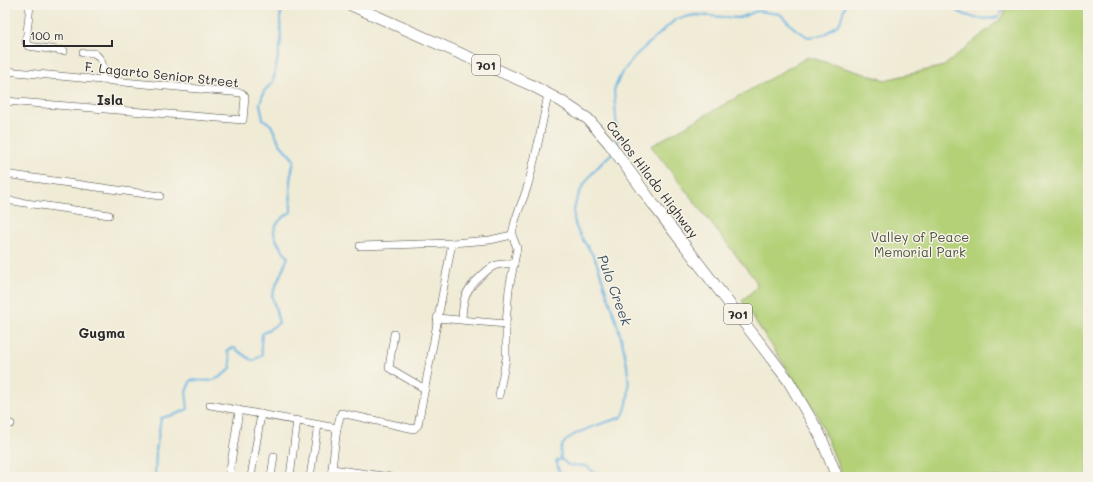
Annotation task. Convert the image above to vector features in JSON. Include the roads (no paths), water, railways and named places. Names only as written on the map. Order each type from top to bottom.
[{"type":"main road","name":"Carlos Hilado Highway","points":[[351,5],[457,51],[548,94],[588,119],[609,143],[788,380],[820,435],[837,477]]},
{"type":"street","points":[[30,5],[26,42],[28,46],[64,51]]},
{"type":"street","points":[[83,53],[94,53],[102,60],[102,80]]},
{"type":"street","name":"F. Lagarto Senior Street","points":[[5,71],[242,93],[245,97],[243,120],[5,101]]},
{"type":"street","points":[[499,395],[506,359],[506,324],[509,289],[517,248],[512,235],[514,222],[523,203],[537,153],[548,94]]},
{"type":"street","points":[[5,174],[160,196]]},
{"type":"street","points":[[5,200],[109,215]]},
{"type":"street","points":[[360,246],[452,243],[490,240],[512,235]]},
{"type":"street","points":[[390,477],[332,473],[339,417],[341,413],[344,413],[416,428],[452,243]]},
{"type":"street","points":[[462,319],[463,304],[468,288],[490,267],[501,263],[514,264]]},
{"type":"street","points":[[437,318],[506,324]]},
{"type":"street","points":[[394,334],[389,368],[425,388]]},
{"type":"street","points":[[210,405],[337,428]]},
{"type":"street","points":[[229,477],[240,410]]},
{"type":"street","points":[[251,477],[261,414]]},
{"type":"street","points":[[290,477],[297,420]]},
{"type":"street","points":[[310,477],[318,424]]},
{"type":"street","points":[[271,477],[274,456]]},
{"type":"waterway","points":[[155,477],[156,451],[161,418],[177,414],[188,409],[186,392],[191,380],[209,381],[226,373],[231,368],[230,357],[227,350],[234,348],[253,361],[262,355],[262,334],[279,323],[272,295],[288,257],[278,244],[274,233],[278,223],[283,217],[291,212],[290,180],[294,160],[280,144],[271,125],[263,119],[260,104],[264,91],[273,82],[281,41],[280,18],[283,5]]},
{"type":"waterway","name":"Pulo Creek","points":[[616,148],[618,146],[614,90],[621,74],[636,55],[676,19],[695,15],[739,18],[757,11],[780,14],[794,28],[808,37],[824,35],[840,23],[845,5]]},
{"type":"waterway","name":"Pulo Creek","points":[[949,5],[966,15],[985,19],[998,17],[1003,10],[1003,5]]},
{"type":"waterway","name":"Pulo Creek","points":[[600,477],[586,466],[568,465],[561,459],[561,448],[563,444],[575,434],[622,417],[627,404],[629,389],[628,372],[621,336],[597,263],[580,236],[574,217],[576,201],[583,186],[599,165],[612,153]]},
{"type":"waterway","points":[[561,459],[556,461],[561,477]]},
{"type":"district","name":"Isla","points":[[110,99]]},
{"type":"district","name":"Gugma","points":[[102,332]]},
{"type":"park label","name":"Valley of Peace Memorial Park","points":[[920,244]]}]
